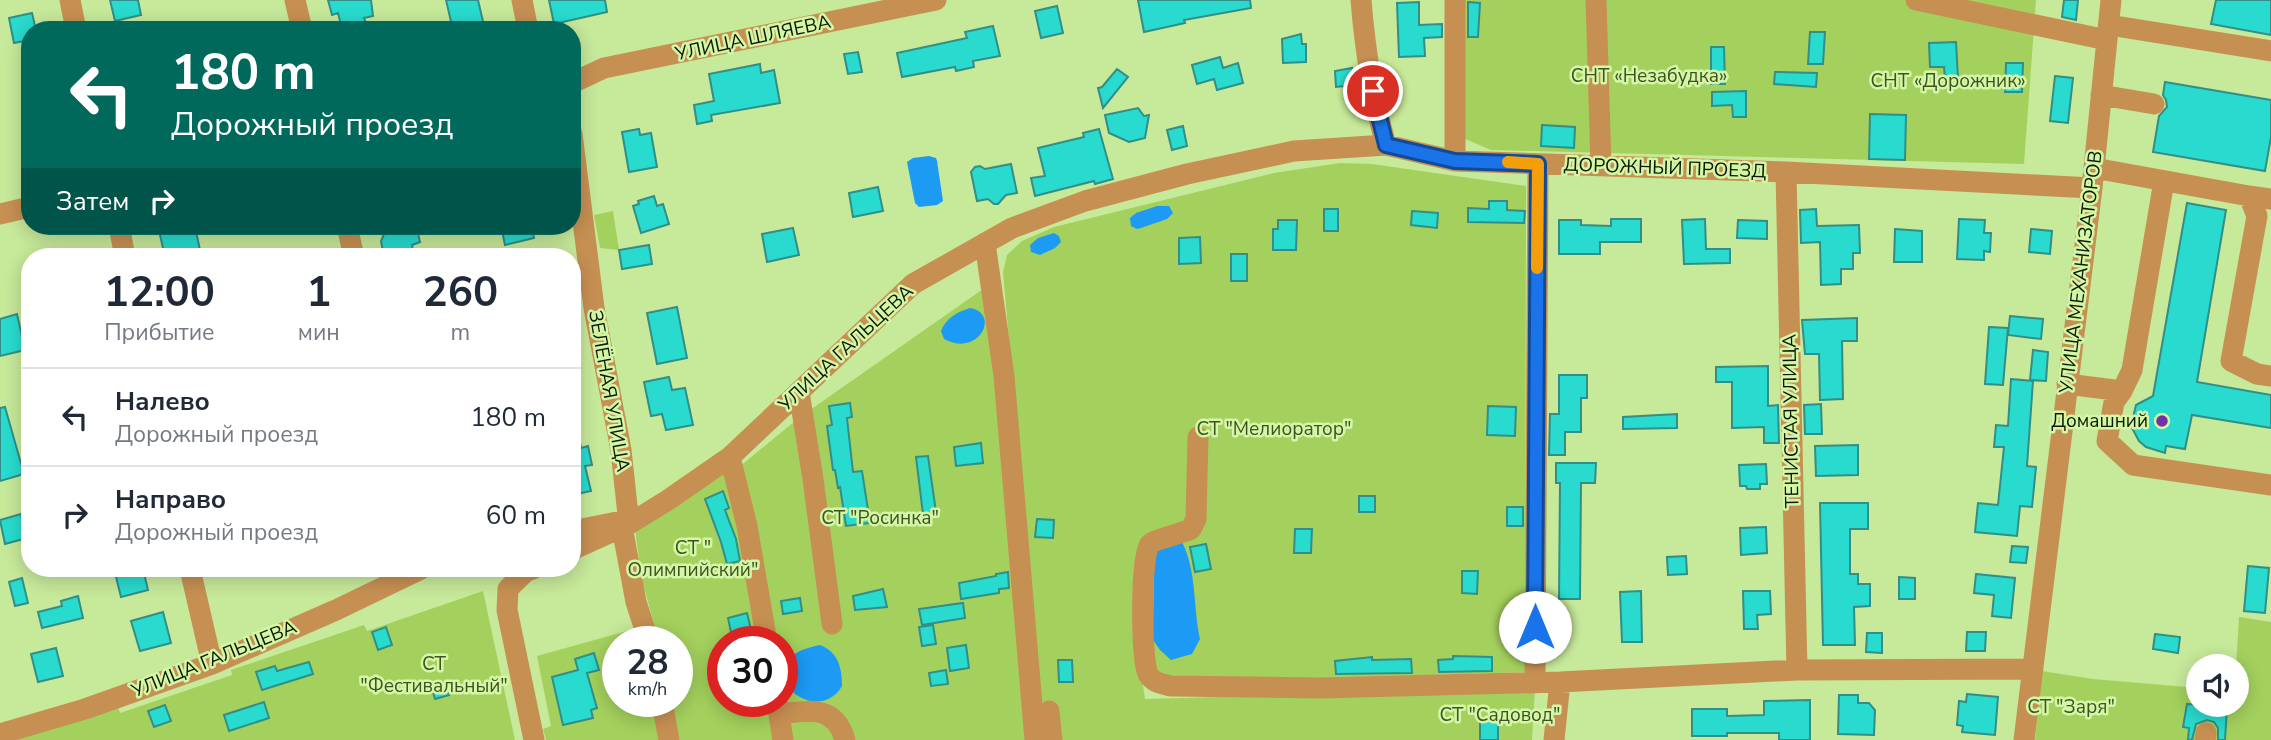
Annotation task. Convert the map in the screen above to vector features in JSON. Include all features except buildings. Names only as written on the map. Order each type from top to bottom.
[{"type":"street","points":[[70,0],[74,21]]},
{"type":"street","points":[[295,0],[300,21]]},
{"type":"street","points":[[522,0],[526,21]]},
{"type":"street","name":"УЛИЦА ШЛЯЕВА","points":[[581,79],[604,68],[936,0]]},
{"type":"street","points":[[1362,0],[1366,54],[1376,110],[1386,145]]},
{"type":"street","points":[[1455,0],[1455,161]]},
{"type":"street","points":[[1596,0],[1601,166]]},
{"type":"street","points":[[1916,0],[2108,32],[2271,51]]},
{"type":"street","name":"УЛИЦА МЕХАНИЗАТОРОВ","points":[[2024,740],[2093,178],[2111,0]]},
{"type":"street","points":[[2101,94],[2154,104]]},
{"type":"street","name":"ДОРОЖНЫЙ ПРОЕЗД","points":[[1386,145],[1455,161],[2164,181],[2271,199]]},
{"type":"street","name":"УЛИЦА ГАЛЬЦЕВА","points":[[626,525],[730,457],[913,284],[1012,228],[1085,201],[1187,174],[1294,151],[1386,145]]},
{"type":"street","points":[[1535,681],[1538,164]]},
{"type":"street","name":"ТЕНИСТАЯ УЛИЦА","points":[[1786,172],[1797,670]]},
{"type":"street","points":[[2164,181],[2132,370],[2114,402],[2107,442],[2133,465],[2271,485]]},
{"type":"street","points":[[2249,196],[2257,216],[2231,361],[2256,374],[2271,376]]},
{"type":"street","name":"ЗЕЛЁНАЯ УЛИЦА","points":[[581,205],[594,308],[621,450],[626,525],[636,602],[644,626]]},
{"type":"street","points":[[0,214],[21,209]]},
{"type":"street","points":[[985,243],[1004,376],[1035,740]]},
{"type":"street","points":[[2067,384],[2122,391]]},
{"type":"street","points":[[799,392],[832,624]]},
{"type":"street","points":[[1198,437],[1196,519],[1191,529],[1154,540],[1146,553],[1144,654],[1148,673],[1154,682],[1171,687],[1320,688],[1560,682],[1797,670],[2033,668]]},
{"type":"street","points":[[730,457],[747,526],[764,626]]},
{"type":"street","name":"УЛИЦА ГАЛЬЦЕВА","points":[[581,529],[627,520],[626,525]]},
{"type":"street","points":[[581,546],[626,525]]},
{"type":"street","points":[[192,577],[212,664]]},
{"type":"street","name":"УЛИЦА ГАЛЬЦЕВА","points":[[1,729],[85,709],[212,664],[404,577]]},
{"type":"street","points":[[520,577],[508,589],[507,610],[534,740]]},
{"type":"street","points":[[1554,740],[1560,682]]},
{"type":"street","points":[[798,710],[827,713],[842,729],[845,740]]},
{"type":"street","points":[[1049,711],[1052,740]]},
{"type":"street","points":[[665,717],[669,740]]},
{"type":"street","points":[[779,717],[783,740]]},
{"type":"green space","points":[[1450,0],[2036,0],[2024,164],[1491,150],[1463,138]]},
{"type":"green space","name":"СТ \"Мелиоратор\"","points":[[1340,163],[1372,164],[1526,186],[1525,672],[1143,685],[1145,699],[1535,688],[1532,740],[1058,740],[1055,702],[1041,702],[1003,272],[1007,255],[1022,241],[1054,227],[1274,173]]},
{"type":"green space","points":[[613,211],[619,250],[600,248],[594,215]]},
{"type":"green space","name":"СТ \"Росинка\"","points":[[983,289],[996,379],[1029,740],[789,740],[785,717],[798,717],[798,626],[768,626],[739,467],[800,417]]},
{"type":"green space","name":"СТ \" Олимпийский\"","points":[[725,471],[742,535],[756,626],[707,626],[707,717],[769,717],[773,740],[546,740],[543,729],[551,726],[537,656],[602,638],[602,717],[693,717],[693,626],[655,626],[642,580],[635,530]]},
{"type":"green space","name":"СТ \"Фестивальный\"","points":[[483,591],[515,740],[11,740],[118,707],[120,713],[232,675],[231,670],[364,625],[367,631]]},
{"type":"green space","name":"СТ \"Заря\"","points":[[2239,617],[2271,622],[2271,740],[2035,740],[2042,671],[2093,679],[2186,687],[2186,717],[2249,717],[2249,654],[2237,654]]},
{"type":"water","points":[[929,156],[937,161],[943,201],[937,205],[919,207],[915,203],[907,162],[913,158]]},
{"type":"water","points":[[1157,206],[1169,206],[1173,213],[1167,219],[1141,228],[1131,226],[1130,218],[1136,213]]},
{"type":"water","points":[[1054,233],[1059,236],[1061,242],[1055,248],[1040,255],[1031,252],[1030,245],[1038,238]]},
{"type":"water","points":[[970,308],[984,318],[982,332],[967,343],[944,339],[941,331],[945,323]]},
{"type":"water","points":[[1182,542],[1190,565],[1200,639],[1192,654],[1171,660],[1153,640],[1154,561],[1157,547]]},
{"type":"water","points":[[820,645],[835,656],[842,686],[830,698],[815,702],[798,696],[798,652]]},
{"type":"slow traffic","points":[[1508,162],[1538,164],[1537,268]]},
{"type":"place","name":"Домашний","points":[[2162,421]]},
{"type":"route","points":[[1373,91],[1386,145],[1455,161],[1538,164],[1535,627]]},
{"type":"park label","name":"СНТ «Незабудка»","points":[[1649,76]]},
{"type":"park label","name":"СНТ «Дорожник»","points":[[1948,81]]},
{"type":"park label","name":"СТ \"Садовод\"","points":[[1500,715]]}]
